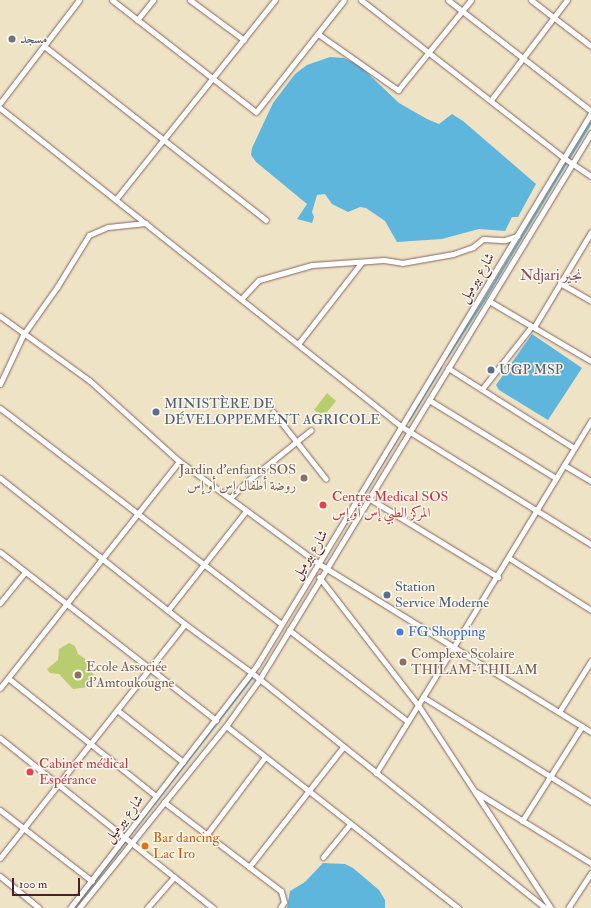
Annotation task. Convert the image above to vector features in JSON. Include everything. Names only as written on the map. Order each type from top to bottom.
[{"type":"street","points":[[0,103],[80,0]]},
{"type":"street","points":[[112,0],[212,80],[256,112],[344,0]]},
{"type":"street","points":[[136,20],[153,0]]},
{"type":"street","points":[[190,0],[244,40]]},
{"type":"street","points":[[116,199],[166,139],[276,0]]},
{"type":"street","points":[[360,0],[492,100],[568,161],[591,176]]},
{"type":"street","points":[[448,0],[591,112]]},
{"type":"street","points":[[318,34],[398,90],[472,0]]},
{"type":"street","points":[[531,0],[591,46]]},
{"type":"street","points":[[492,100],[567,0]]},
{"type":"street","points":[[44,46],[166,139],[266,220]]},
{"type":"street","points":[[0,108],[406,429],[591,544]]},
{"type":"street","name":"شارع بيرميل","points":[[70,908],[252,673],[281,624],[406,429],[429,400],[489,301],[568,161],[591,112]]},
{"type":"street","name":"شارع بيرميل","points":[[79,908],[226,726],[259,680],[370,499],[406,429],[517,236],[568,161],[591,133]]},
{"type":"street","points":[[0,384],[23,335],[57,287],[88,235],[108,227],[146,223]]},
{"type":"street","points":[[482,390],[533,327],[589,240],[591,232]]},
{"type":"street","points":[[241,299],[263,278],[312,265],[361,263],[384,260],[402,263],[454,254],[472,247],[483,239],[505,240],[517,236]]},
{"type":"street","points":[[298,344],[361,263]]},
{"type":"street","points":[[560,283],[591,301]]},
{"type":"street","points":[[489,301],[591,361]]},
{"type":"street","points":[[0,316],[23,335],[90,381],[179,461],[326,569],[591,732]]},
{"type":"street","points":[[448,368],[574,448]]},
{"type":"street","points":[[429,400],[556,478]]},
{"type":"street","points":[[0,408],[202,565],[281,624]]},
{"type":"street","points":[[273,412],[326,479]]},
{"type":"street","points":[[376,773],[498,577],[574,448],[591,422]]},
{"type":"street","points":[[230,498],[250,479],[310,430]]},
{"type":"street","points":[[0,688],[179,461]]},
{"type":"street","points":[[564,465],[591,481]]},
{"type":"street","points":[[0,478],[101,559],[185,624],[252,673],[343,747],[548,907]]},
{"type":"street","points":[[370,499],[498,577]]},
{"type":"street","points":[[168,610],[246,511]]},
{"type":"street","points":[[0,552],[216,720]]},
{"type":"street","points":[[509,558],[591,610]]},
{"type":"street","points":[[0,603],[25,572]]},
{"type":"street","points":[[314,573],[321,578],[418,705],[548,907]]},
{"type":"street","points":[[0,858],[185,624]]},
{"type":"street","points":[[289,630],[407,721]]},
{"type":"street","points":[[559,712],[591,661]]},
{"type":"street","points":[[8,678],[92,743],[156,796]]},
{"type":"street","points":[[423,698],[591,802]]},
{"type":"street","points":[[117,710],[183,762]]},
{"type":"street","points":[[226,726],[458,908]]},
{"type":"street","points":[[522,821],[582,726]]},
{"type":"street","points":[[0,738],[124,839],[213,908]]},
{"type":"street","points":[[249,867],[343,747]]},
{"type":"street","points":[[207,834],[265,757]]},
{"type":"street","points":[[474,791],[591,863]]},
{"type":"street","points":[[164,802],[207,834],[284,896],[280,908]]},
{"type":"street","points":[[0,810],[92,881]]},
{"type":"street","points":[[323,857],[350,824]]},
{"type":"street","points":[[568,908],[591,873]]},
{"type":"street","points":[[0,876],[39,908]]},
{"type":"street","points":[[147,908],[174,877]]},
{"type":"green space","points":[[327,393],[336,401],[323,417],[314,410]]},
{"type":"green space","points":[[69,643],[75,646],[78,654],[90,662],[95,681],[89,687],[73,689],[59,674],[50,673],[47,669],[58,660],[59,649]]},
{"type":"water","points":[[330,57],[344,58],[359,65],[399,103],[427,119],[439,124],[452,114],[463,121],[536,184],[518,217],[512,217],[505,231],[479,229],[442,239],[397,242],[385,221],[366,208],[360,207],[348,212],[332,204],[325,194],[317,195],[312,212],[314,217],[312,223],[297,219],[307,204],[256,162],[251,155],[252,148],[273,103],[295,74],[307,65]]},
{"type":"water","points":[[532,334],[582,368],[548,420],[499,390],[496,385]]},
{"type":"water","points":[[323,863],[345,864],[353,868],[379,890],[385,900],[385,908],[287,908],[290,891],[305,882]]},
{"type":"waterway","points":[[569,159],[591,123]]},
{"type":"waterway","points":[[447,358],[485,299],[567,162]]},
{"type":"waterway","points":[[409,421],[441,368]]},
{"type":"waterway","points":[[346,524],[401,433]]},
{"type":"waterway","points":[[255,673],[294,608]]},
{"type":"waterway","points":[[128,838],[253,677]]},
{"type":"waterway","points":[[75,908],[126,841]]},
{"type":"place","name":"مسجد","points":[[12,39]]},
{"type":"place","name":"UGP MSP","points":[[491,370]]},
{"type":"place","name":"MINISTÈRE DE DÉVELOPPEMENT AGRICOLE","points":[[156,412]]},
{"type":"place","name":"Jardin d'enfants SOS روضة أطفال إس أو إس","points":[[304,478]]},
{"type":"place","name":"Centre Medical SOS المركز الطبي إس أو إس","points":[[323,505]]},
{"type":"place","name":"Station Service Moderne","points":[[387,595]]},
{"type":"place","name":"FG Shopping","points":[[400,632]]},
{"type":"place","name":"Complexe Scolaire THILAM-THILAM","points":[[403,662]]},
{"type":"place","name":"Ecole Associée d'Amtoukougne","points":[[78,675]]},
{"type":"place","name":"Cabinet médical Espérance","points":[[30,772]]},
{"type":"place","name":"Bar dancing Lac Iro","points":[[145,846]]},
{"type":"district","name":"Ndjari نجير","points":[[551,276]]}]
